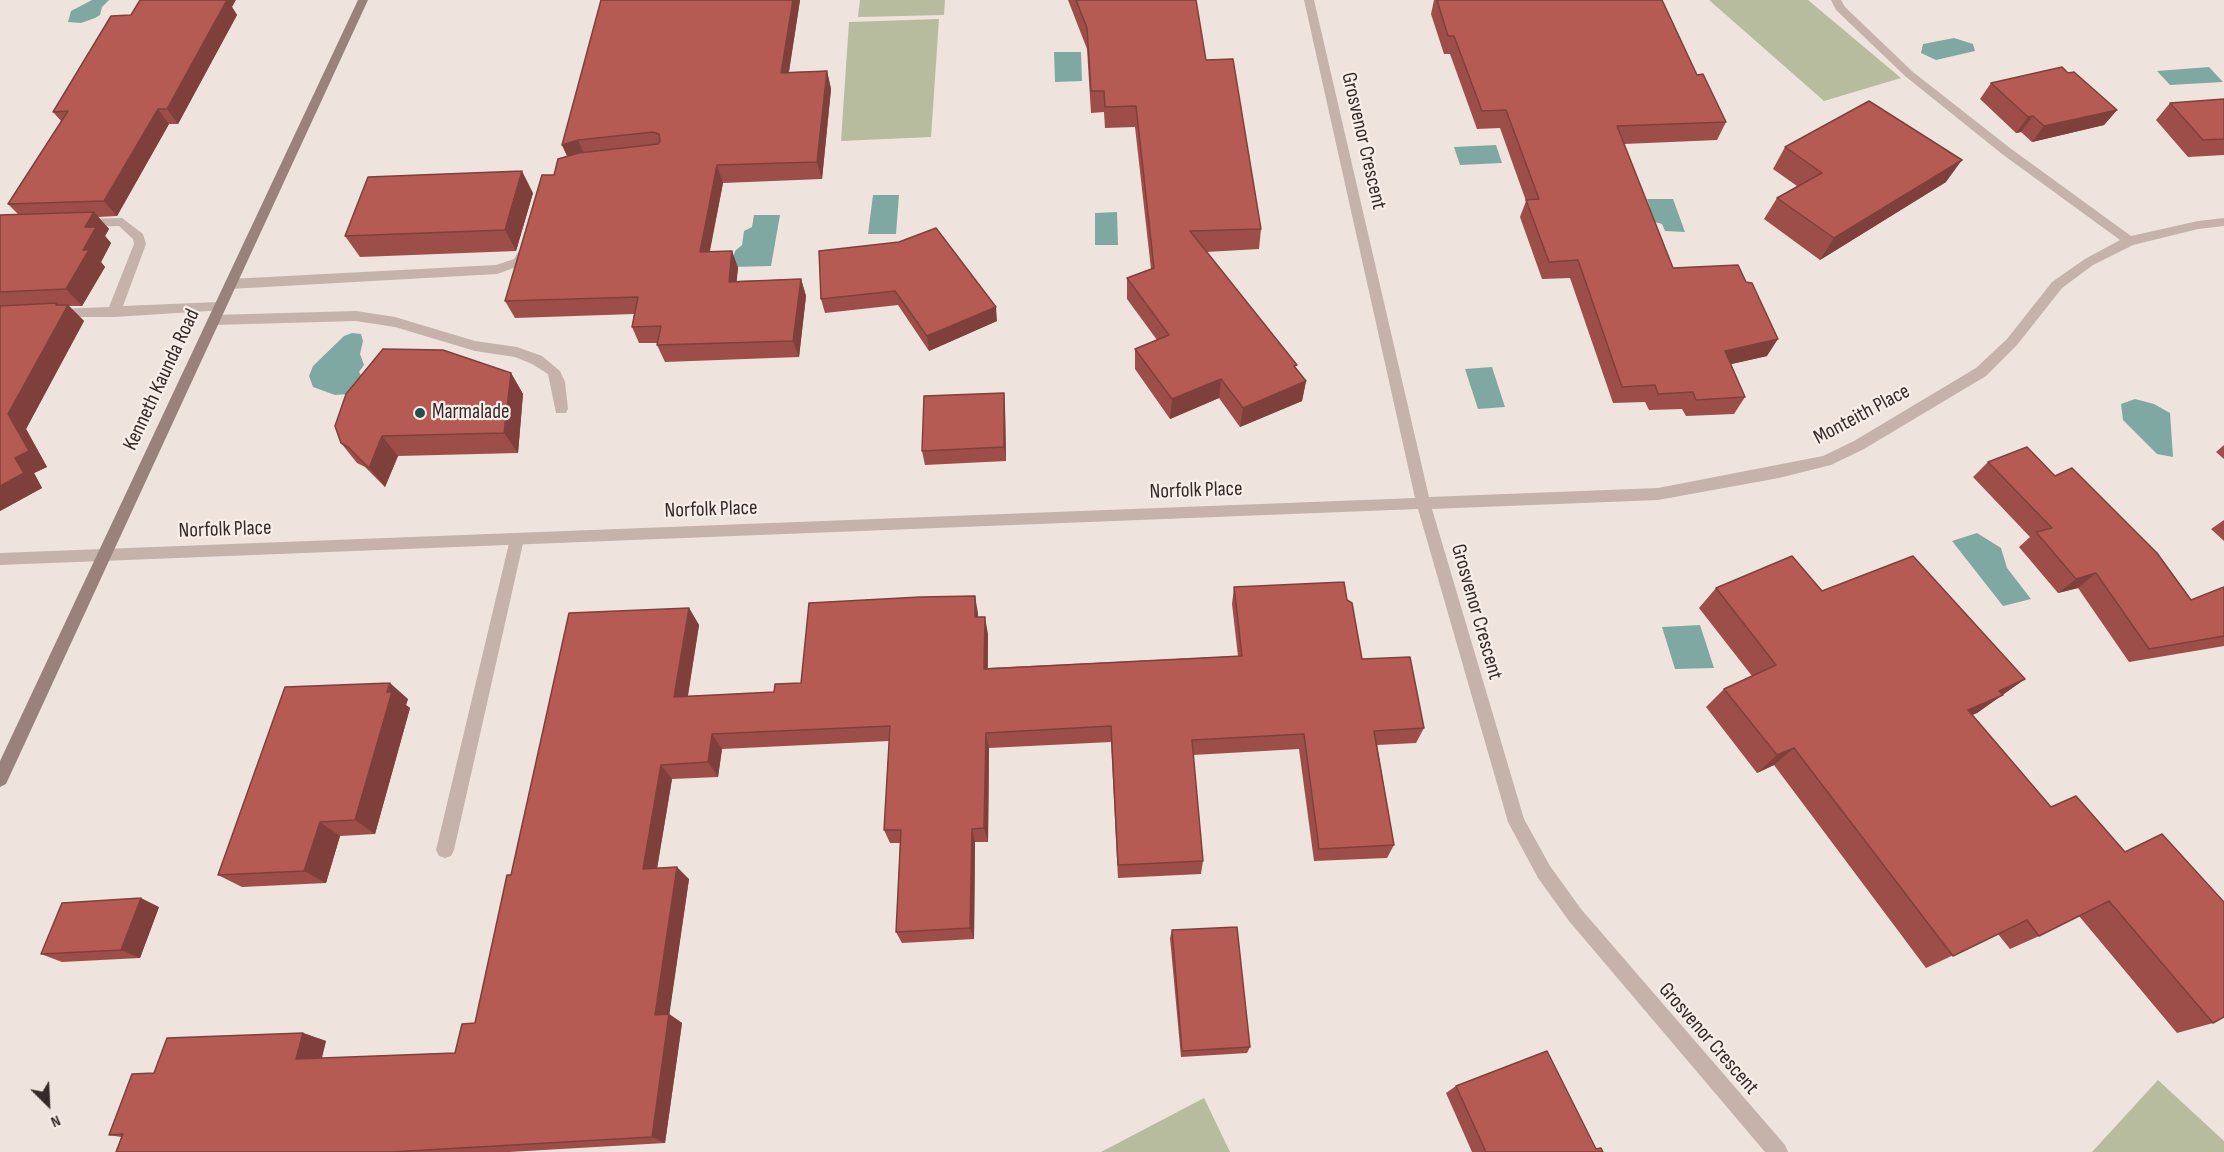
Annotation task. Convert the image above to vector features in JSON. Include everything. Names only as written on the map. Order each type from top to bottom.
[{"type":"main road","name":"Kenneth Kaunda Road","points":[[0,779],[363,0]]},
{"type":"street","name":"Grosvenor Crescent","points":[[1314,0],[1423,503],[1516,822],[1544,872],[1575,915],[1778,1152]]},
{"type":"street","points":[[1836,0],[1840,8],[1910,74],[2006,151],[2129,241]]},
{"type":"street","points":[[67,223],[122,222],[134,230],[139,237],[140,244],[114,312]]},
{"type":"street","name":"Monteith Place","points":[[1423,503],[1658,494],[1826,461],[1859,445],[1981,372],[2012,342],[2057,285],[2089,262],[2129,241],[2198,225],[2224,222]]},
{"type":"street","points":[[230,284],[497,269],[518,262],[524,256],[530,236]]},
{"type":"street","points":[[48,314],[114,312],[356,316],[395,322],[475,346],[517,352],[537,360],[553,371],[558,382],[561,409]]},
{"type":"street","name":"Norfolk Place","points":[[0,559],[1423,503]]},
{"type":"street","points":[[445,850],[517,539]]},
{"type":"green space","points":[[860,0],[945,0],[944,15],[858,17]]},
{"type":"green space","points":[[1709,0],[1808,0],[1901,78],[1824,101]]},
{"type":"green space","points":[[939,19],[931,137],[841,141],[849,22]]},
{"type":"green space","points":[[2158,1080],[2224,1141],[2224,1152],[2092,1152]]},
{"type":"green space","points":[[1204,1098],[1230,1152],[1101,1152]]},
{"type":"water","points":[[92,0],[109,0],[102,7],[100,15],[95,18],[81,23],[68,22],[71,11]]},
{"type":"water","points":[[1954,38],[1973,44],[1975,51],[1936,60],[1921,53],[1923,44]]},
{"type":"water","points":[[1054,52],[1081,52],[1082,81],[1055,82]]},
{"type":"water","points":[[2209,67],[2223,82],[2170,85],[2157,71]]},
{"type":"water","points":[[1496,145],[1502,163],[1460,165],[1454,147]]},
{"type":"water","points":[[873,195],[899,195],[896,234],[868,234]]},
{"type":"water","points":[[1647,199],[1673,199],[1685,232],[1665,231],[1662,224],[1651,221],[1646,209],[1650,208]]},
{"type":"water","points":[[1117,212],[1118,245],[1095,245],[1095,213]]},
{"type":"water","points":[[754,215],[780,215],[771,266],[731,267],[735,251],[742,245],[744,231],[752,227]]},
{"type":"water","points":[[352,333],[361,334],[363,341],[360,354],[364,365],[359,372],[364,380],[348,394],[335,395],[313,387],[309,376],[313,366],[344,336]]},
{"type":"water","points":[[1492,367],[1505,407],[1478,409],[1465,369]]},
{"type":"water","points":[[2135,399],[2154,404],[2170,413],[2173,457],[2157,454],[2123,420],[2121,404]]},
{"type":"water","points":[[1977,533],[2001,548],[2007,568],[2031,599],[2003,606],[1952,541]]},
{"type":"water","points":[[1700,625],[1714,668],[1675,669],[1662,627]]},
{"type":"building","points":[[140,0],[227,0],[167,109],[158,109],[104,201],[8,204],[68,111],[53,112],[111,16],[131,15]]},
{"type":"building","points":[[601,0],[793,0],[781,73],[827,71],[817,162],[717,165],[700,252],[732,251],[729,282],[801,279],[793,341],[657,345],[661,326],[632,327],[638,297],[505,301],[542,175],[554,175],[558,159],[579,153],[658,144],[660,141],[659,134],[653,132],[578,140],[562,145]]},
{"type":"building","points":[[1076,0],[1196,0],[1206,60],[1233,59],[1261,229],[1190,231],[1297,365],[1294,366],[1306,381],[1243,408],[1221,379],[1172,399],[1135,349],[1169,335],[1127,278],[1154,268],[1136,106],[1105,107],[1104,91],[1091,91],[1087,28]]},
{"type":"building","points":[[1437,0],[1662,0],[1697,75],[1703,74],[1726,122],[1617,126],[1673,268],[1738,265],[1746,282],[1752,283],[1778,339],[1725,351],[1745,397],[1696,400],[1693,392],[1658,394],[1655,385],[1622,387],[1578,260],[1549,262],[1526,200],[1539,199],[1506,110],[1482,111],[1454,36],[1448,36]]},
{"type":"building","points":[[2062,67],[2068,73],[2074,72],[2117,110],[2044,126],[2033,116],[2028,117],[1991,83]]},
{"type":"building","points":[[2224,99],[2224,139],[2203,140],[2170,103]]},
{"type":"building","points":[[1869,101],[1962,160],[1834,238],[1777,198],[1822,173],[1785,147]]},
{"type":"building","points":[[522,171],[505,230],[345,236],[368,177]]},
{"type":"building","points":[[94,212],[85,227],[96,227],[83,250],[89,250],[66,289],[0,292],[0,215]]},
{"type":"building","points":[[936,228],[996,307],[927,336],[895,291],[821,299],[819,251],[899,242]]},
{"type":"building","points":[[57,303],[56,305],[68,305],[8,414],[29,451],[15,458],[24,473],[0,486],[0,306]]},
{"type":"building","points":[[383,349],[443,350],[511,373],[504,433],[382,436],[369,468],[341,443],[335,426],[346,394]]},
{"type":"building","points":[[1004,393],[1004,447],[922,451],[924,396]]},
{"type":"building","points":[[2027,447],[2055,476],[2072,468],[2157,553],[2191,600],[2224,587],[2224,636],[2149,649],[2096,573],[2076,579],[2036,532],[2052,528],[1988,462]]},
{"type":"building","points":[[1792,556],[1822,591],[1913,556],[2025,679],[1999,691],[2003,695],[1968,710],[2051,807],[2076,796],[2125,852],[2162,834],[2224,902],[2224,1017],[2213,1023],[2109,901],[2039,936],[2027,920],[1953,956],[1794,748],[1777,755],[1724,689],[1776,665],[1716,588]]},
{"type":"building","points":[[1344,582],[1347,600],[1352,603],[1362,659],[1410,657],[1424,728],[1374,731],[1394,845],[1319,849],[1304,734],[1192,740],[1203,861],[1118,865],[1111,726],[986,733],[984,828],[972,829],[970,928],[896,932],[901,830],[884,830],[890,726],[712,734],[708,762],[661,765],[643,869],[677,867],[655,1015],[669,1014],[652,1137],[391,1152],[116,1152],[123,1134],[109,1135],[132,1074],[154,1073],[167,1038],[303,1033],[296,1059],[455,1053],[462,1024],[475,1023],[507,875],[511,875],[569,613],[689,608],[674,697],[774,692],[775,684],[801,683],[809,603],[975,596],[975,617],[985,617],[984,669],[1242,656],[1234,587]]},
{"type":"building","points":[[390,683],[387,692],[392,692],[355,820],[320,822],[304,871],[218,875],[285,687]]},
{"type":"building","points":[[141,898],[121,950],[41,954],[62,903]]},
{"type":"building","points":[[1237,927],[1250,1047],[1182,1051],[1172,930]]},
{"type":"building","points":[[1547,1051],[1596,1149],[1601,1148],[1603,1152],[1486,1152],[1456,1086]]},
{"type":"place","name":"Marmalade","points":[[420,413]]}]
